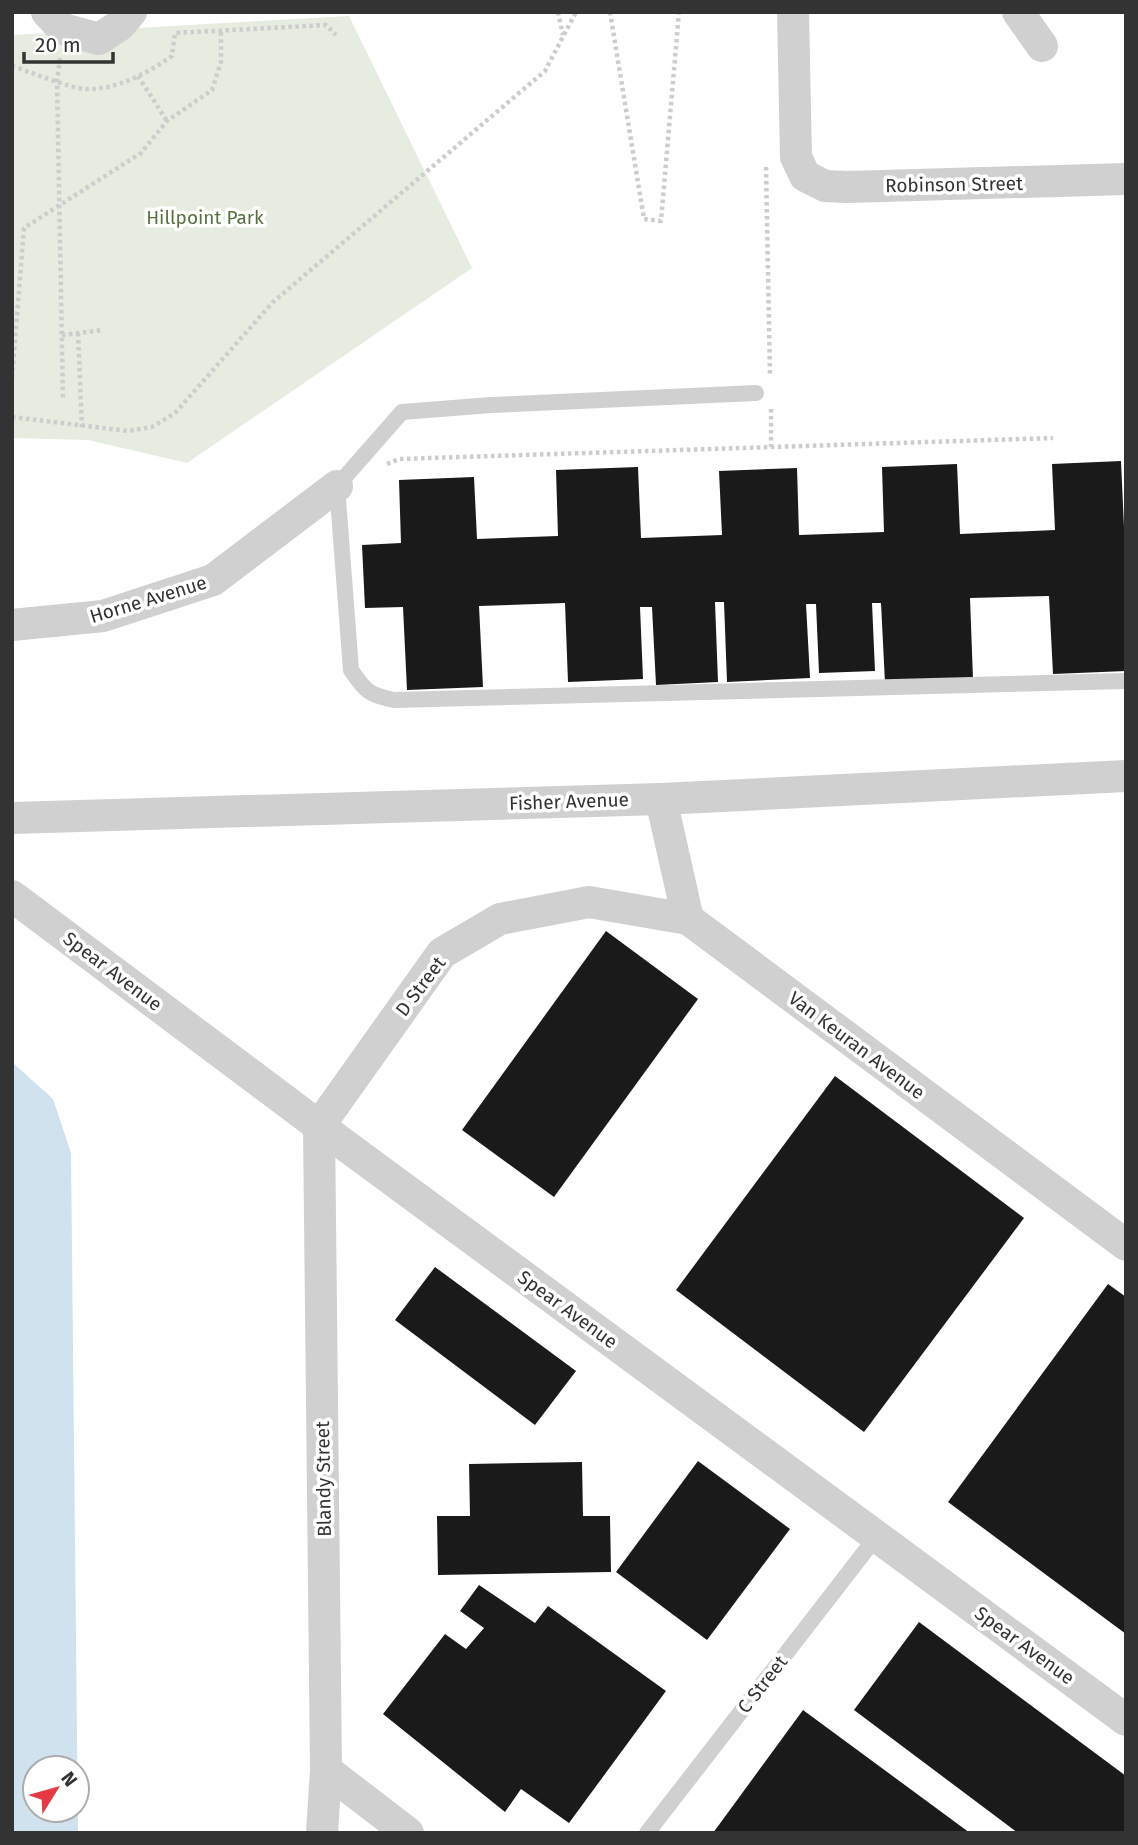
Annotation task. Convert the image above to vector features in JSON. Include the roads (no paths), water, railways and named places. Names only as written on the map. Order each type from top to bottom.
[{"type":"street","points":[[55,21],[99,39],[131,12]]},
{"type":"street","name":"Robinson Street","points":[[793,12],[796,157],[805,176],[825,186],[1126,179]]},
{"type":"street","points":[[1018,12],[1042,46]]},
{"type":"street","name":"Horne Avenue","points":[[12,625],[103,617],[213,580],[337,486]]},
{"type":"street","name":"Fisher Avenue","points":[[12,818],[661,799],[1126,776]]},
{"type":"street","points":[[661,799],[688,919]]},
{"type":"street","name":"Spear Avenue","points":[[12,896],[319,1126],[1126,1720]]},
{"type":"street","name":"D Street","points":[[319,1126],[442,953],[500,919],[589,902],[688,919]]},
{"type":"street","name":"Van Keuran Avenue","points":[[688,919],[1126,1245]]},
{"type":"street","name":"Blandy Street","points":[[319,1126],[326,1770],[322,1833]]},
{"type":"street","points":[[326,1770],[408,1833]]},
{"type":"lane","points":[[756,393],[491,405],[402,412],[337,486],[351,670],[364,689],[376,697],[394,700],[1126,681]]},
{"type":"lane","name":"C Street","points":[[647,1833],[877,1536]]},
{"type":"water","points":[[12,1062],[53,1099],[71,1153],[77,1754],[21,1754],[21,1824],[78,1824],[78,1833],[12,1833]]},
{"type":"park label","name":"Hillpoint Park","points":[[205,217]]}]
